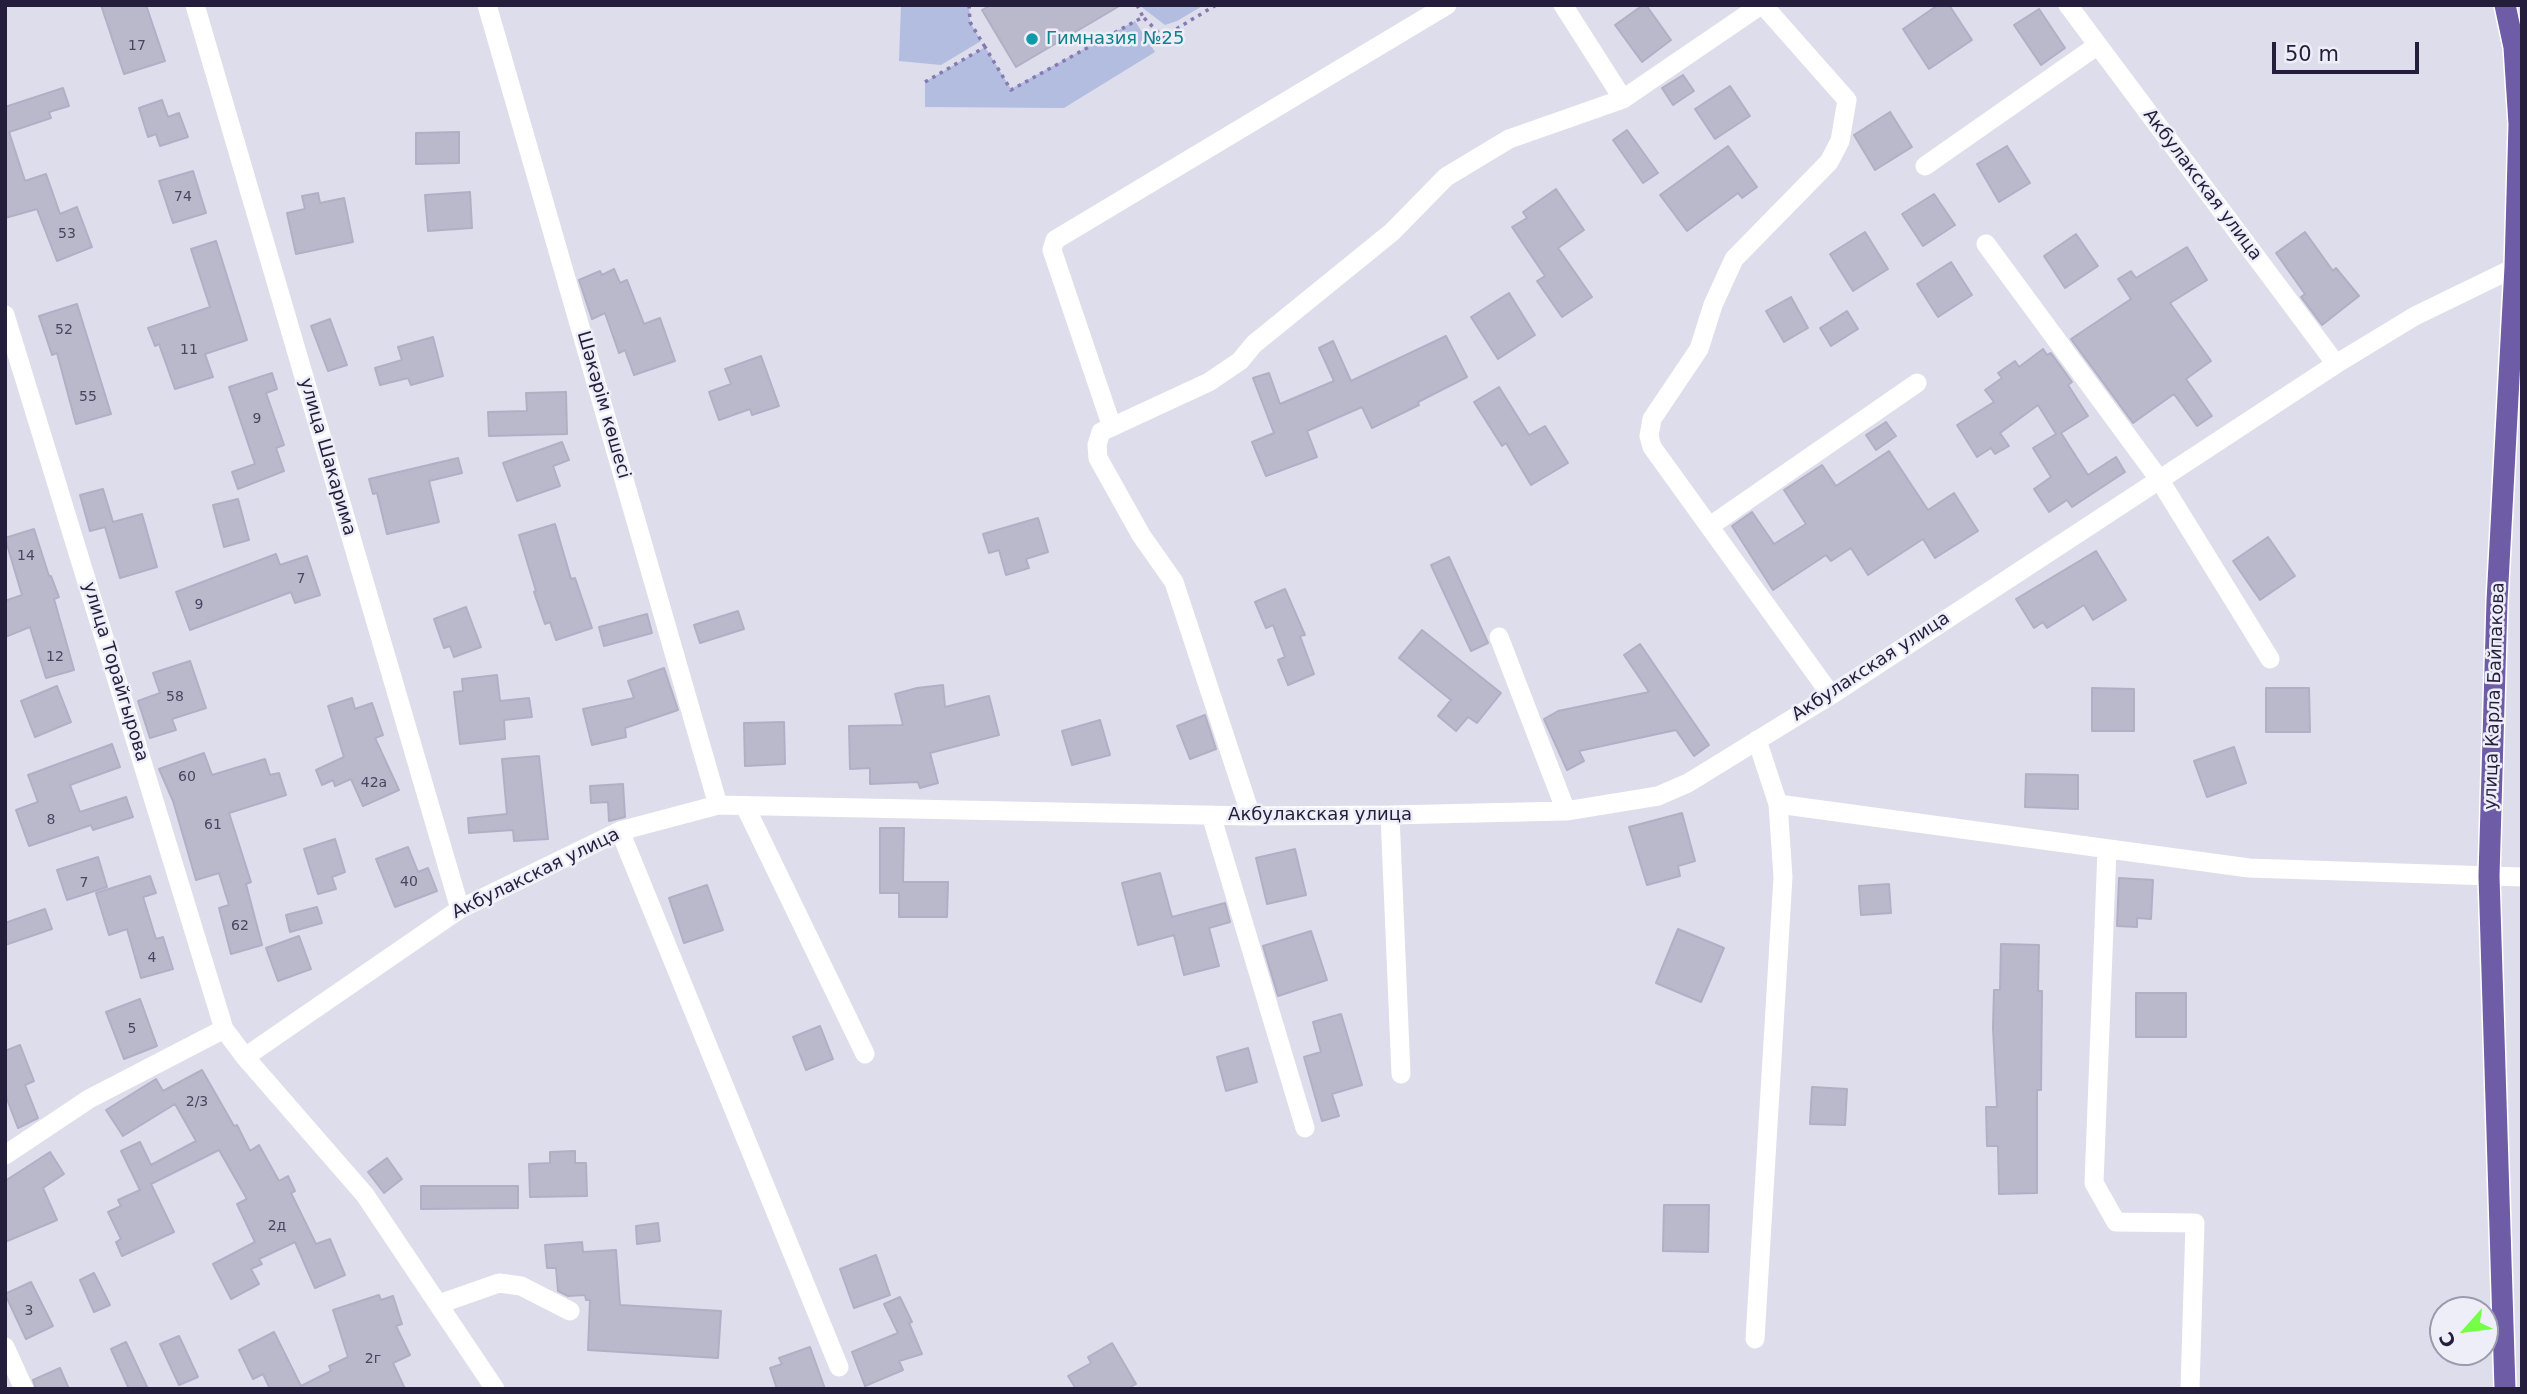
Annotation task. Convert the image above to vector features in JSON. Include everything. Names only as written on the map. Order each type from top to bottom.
[{"type":"main road","name":"улица Карла Байпакова","points":[[2505,5],[2518,42],[2518,266],[2497,601],[2489,876],[2505,1389]]},
{"type":"street","name":"улица Шакарима","points":[[195,5],[460,909]]},
{"type":"street","name":"Шәкәрім көшесі","points":[[487,5],[718,805]]},
{"type":"street","points":[[1112,427],[1052,250],[1055,240],[1447,5]]},
{"type":"street","points":[[1563,5],[1623,99]]},
{"type":"street","points":[[1251,816],[1174,582],[1141,535],[1098,458],[1097,445],[1101,432],[1209,382],[1240,361],[1254,344],[1392,232],[1446,177],[1509,139],[1623,99],[1762,5],[1847,100],[1840,141],[1829,162],[1734,259],[1713,305],[1699,349],[1652,419],[1649,436],[1652,447],[1831,695]]},
{"type":"street","name":"Акбулакская улица","points":[[2068,5],[2336,364]]},
{"type":"street","points":[[1925,166],[2098,45]]},
{"type":"street","points":[[1986,244],[2159,479],[2270,659]]},
{"type":"street","name":"Акбулакская улица","points":[[244,1057],[460,909],[620,831],[718,805],[1251,816],[1390,815],[1566,811],[1658,796],[1688,783],[1831,695],[2336,364],[2415,316],[2518,266]]},
{"type":"street","name":"улица Торайгырова","points":[[5,315],[224,1029],[244,1057],[365,1195],[495,1389]]},
{"type":"street","points":[[1710,526],[1917,383]]},
{"type":"street","points":[[1499,636],[1566,811]]},
{"type":"street","points":[[1755,1339],[1783,877],[1778,804],[1757,740]]},
{"type":"street","points":[[1778,804],[2249,868],[2522,877]]},
{"type":"street","points":[[744,806],[865,1054]]},
{"type":"street","points":[[1212,815],[1305,1128]]},
{"type":"street","points":[[1390,815],[1401,1074]]},
{"type":"street","points":[[620,831],[839,1367]]},
{"type":"street","points":[[2107,849],[2094,1183],[2116,1222],[2195,1223],[2190,1389]]},
{"type":"street","points":[[5,1155],[89,1099],[224,1029]]},
{"type":"street","points":[[439,1304],[499,1283],[521,1286],[570,1311]]},
{"type":"street","points":[[5,1347],[24,1389]]},
{"type":"path","points":[[969,5],[970,22],[1011,90],[1143,17]]},
{"type":"path","points":[[1137,5],[1143,17],[1163,37],[1216,5]]},
{"type":"path","points":[[925,82],[985,47]]},
{"type":"shaded area","points":[[901,5],[969,5],[970,22],[981,41],[941,65],[899,61]]},
{"type":"shaded area","points":[[1139,5],[1204,5],[1165,25]]},
{"type":"shaded area","points":[[1135,21],[1155,52],[1064,108],[925,107],[925,82],[985,47],[1011,89]]},
{"type":"building","points":[[101,5],[146,5],[165,61],[124,74]]},
{"type":"building","name":"Гимназия №25","points":[[991,5],[1121,5],[1016,67],[982,10]]},
{"type":"building","points":[[1646,5],[1671,40],[1642,62],[1615,25]]},
{"type":"building","points":[[1938,5],[1949,5],[1972,40],[1929,69],[1903,29]]},
{"type":"building","points":[[2039,9],[2065,48],[2041,65],[2014,25]]},
{"type":"building","points":[[1683,75],[1694,91],[1673,105],[1662,88]]},
{"type":"building","points":[[1730,86],[1750,116],[1715,139],[1695,109]]},
{"type":"building","points":[[63,88],[69,106],[49,112],[51,118],[9,132],[25,181],[46,174],[60,214],[77,207],[92,247],[57,261],[37,209],[5,218],[5,107]]},
{"type":"building","points":[[162,100],[168,117],[179,113],[188,137],[160,146],[156,134],[148,137],[139,108]]},
{"type":"building","points":[[1890,112],[1912,147],[1875,170],[1854,135]]},
{"type":"building","points":[[1627,130],[1658,173],[1643,183],[1613,140]]},
{"type":"building","points":[[459,132],[459,163],[416,164],[416,133]]},
{"type":"building","points":[[1728,146],[1757,187],[1742,198],[1738,193],[1687,231],[1660,195]]},
{"type":"building","points":[[2007,146],[2030,183],[1999,202],[1977,164]]},
{"type":"building","points":[[193,171],[206,213],[173,223],[159,181]]},
{"type":"building","points":[[1556,189],[1584,230],[1558,248],[1592,297],[1562,317],[1537,281],[1545,276],[1512,227],[1527,218],[1523,212]]},
{"type":"building","points":[[470,192],[472,228],[428,231],[425,195]]},
{"type":"building","points":[[318,193],[320,203],[344,198],[353,242],[296,254],[287,213],[305,209],[302,196]]},
{"type":"building","points":[[1934,194],[1955,225],[1923,246],[1902,214]]},
{"type":"building","points":[[1865,232],[1888,269],[1853,291],[1830,254]]},
{"type":"building","points":[[2305,232],[2333,271],[2336,268],[2359,296],[2322,325],[2301,297],[2305,294],[2276,253]]},
{"type":"building","points":[[2076,234],[2098,266],[2065,288],[2044,256]]},
{"type":"building","points":[[216,241],[247,340],[205,354],[213,377],[175,389],[159,344],[155,346],[148,328],[210,307],[191,249]]},
{"type":"building","points":[[2187,247],[2207,280],[2170,303],[2211,361],[2186,379],[2212,416],[2197,426],[2174,394],[2133,423],[2071,339],[2131,299],[2118,279],[2131,271],[2136,278]]},
{"type":"building","points":[[1951,262],[1972,295],[1938,317],[1917,284]]},
{"type":"building","points":[[614,269],[620,283],[627,280],[644,324],[660,318],[675,361],[634,375],[625,350],[619,353],[605,313],[592,319],[579,280],[600,271],[602,275]]},
{"type":"building","points":[[1509,293],[1535,335],[1498,359],[1471,317]]},
{"type":"building","points":[[1791,297],[1808,328],[1784,342],[1766,311]]},
{"type":"building","points":[[77,304],[111,414],[76,424],[57,353],[52,355],[39,316]]},
{"type":"building","points":[[1847,311],[1858,329],[1831,346],[1820,328]]},
{"type":"building","points":[[330,319],[347,365],[328,371],[311,326]]},
{"type":"building","points":[[1446,336],[1467,377],[1372,428],[1362,407],[1307,431],[1317,457],[1266,476],[1252,442],[1274,433],[1253,378],[1269,373],[1280,404],[1334,381],[1319,348],[1333,341],[1351,381]]},
{"type":"building","points":[[433,337],[443,376],[411,385],[408,378],[380,385],[375,368],[402,360],[398,347]]},
{"type":"building","points":[[2043,349],[2047,355],[2051,353],[2072,382],[2068,385],[2088,416],[2061,433],[2088,475],[2116,457],[2125,472],[2072,507],[2067,500],[2049,512],[2034,489],[2051,477],[2033,448],[2056,434],[2038,405],[2000,433],[2009,446],[1995,454],[1991,448],[1977,457],[1957,425],[1994,402],[1985,390],[2002,378],[1998,373],[2015,361],[2019,367]]},
{"type":"building","points":[[761,356],[779,406],[752,415],[750,409],[719,420],[709,392],[731,384],[725,369]]},
{"type":"building","points":[[272,373],[277,389],[266,393],[284,445],[276,448],[284,471],[238,489],[232,472],[255,464],[229,387]]},
{"type":"building","points":[[1499,387],[1529,435],[1545,426],[1568,463],[1531,485],[1506,443],[1502,446],[1474,402]]},
{"type":"building","points":[[566,392],[567,434],[489,436],[488,412],[527,411],[526,393]]},
{"type":"building","points":[[1886,422],[1896,436],[1876,450],[1866,435]]},
{"type":"building","points":[[562,442],[569,460],[553,466],[560,486],[517,501],[503,463]]},
{"type":"building","points":[[1889,451],[1928,510],[1954,493],[1978,531],[1935,558],[1923,539],[1868,575],[1851,548],[1831,561],[1826,555],[1773,590],[1732,526],[1752,512],[1774,544],[1806,524],[1784,490],[1822,465],[1836,486]]},
{"type":"building","points":[[458,458],[462,473],[429,481],[439,522],[387,534],[377,493],[373,494],[369,479]]},
{"type":"building","points":[[103,489],[113,522],[142,514],[157,567],[120,578],[105,527],[90,531],[80,495]]},
{"type":"building","points":[[238,499],[249,540],[224,547],[213,505]]},
{"type":"building","points":[[1038,518],[1048,552],[1026,559],[1029,568],[1006,575],[999,550],[989,553],[983,534]]},
{"type":"building","points":[[555,524],[571,579],[575,578],[592,628],[556,640],[550,622],[545,624],[519,535]]},
{"type":"building","points":[[34,529],[49,576],[59,597],[54,599],[74,670],[46,678],[30,627],[5,637],[5,601],[22,595],[5,538]]},
{"type":"building","points":[[2268,537],[2295,576],[2260,600],[2233,561]]},
{"type":"building","points":[[2096,551],[2126,600],[2093,620],[2084,605],[2047,628],[2043,622],[2034,628],[2016,599]]},
{"type":"building","points":[[276,554],[280,565],[307,556],[320,595],[295,603],[291,592],[190,630],[176,592]]},
{"type":"building","points":[[1449,557],[1488,643],[1471,651],[1431,565]]},
{"type":"building","points":[[1285,589],[1305,635],[1300,636],[1314,674],[1288,685],[1278,660],[1285,657],[1273,625],[1266,628],[1255,602]]},
{"type":"building","points":[[466,607],[481,647],[454,657],[450,646],[444,648],[434,619]]},
{"type":"building","points":[[738,611],[744,629],[700,643],[694,625]]},
{"type":"building","points":[[647,614],[652,633],[604,646],[599,627]]},
{"type":"building","points":[[1422,630],[1501,693],[1477,723],[1468,717],[1456,731],[1438,716],[1451,700],[1399,658]]},
{"type":"building","points":[[1640,644],[1709,745],[1694,756],[1676,730],[1579,751],[1584,761],[1567,770],[1544,719],[1558,711],[1649,692],[1624,655]]},
{"type":"building","points":[[190,661],[206,708],[172,719],[176,730],[150,738],[138,701],[160,693],[153,673]]},
{"type":"building","points":[[664,668],[678,710],[625,728],[626,737],[592,745],[583,709],[634,698],[628,681]]},
{"type":"building","points":[[497,675],[500,701],[529,698],[532,717],[504,720],[505,739],[460,744],[454,692],[463,691],[462,679]]},
{"type":"building","points":[[943,685],[945,707],[989,696],[999,735],[930,753],[938,783],[920,788],[918,782],[870,784],[870,768],[850,769],[849,726],[903,725],[895,694]]},
{"type":"building","points":[[57,686],[71,722],[35,737],[21,701]]},
{"type":"building","points":[[2092,688],[2134,689],[2134,731],[2092,731]]},
{"type":"building","points":[[2266,688],[2309,688],[2310,732],[2266,732]]},
{"type":"building","points":[[352,698],[355,709],[372,703],[383,735],[375,738],[399,790],[363,806],[351,779],[335,786],[333,780],[322,785],[316,770],[344,757],[328,706]]},
{"type":"building","points":[[1205,715],[1216,749],[1190,759],[1177,726]]},
{"type":"building","points":[[1100,720],[1110,755],[1072,765],[1062,731]]},
{"type":"building","points":[[784,722],[785,764],[745,766],[744,723]]},
{"type":"building","points":[[112,744],[120,767],[70,785],[80,812],[126,797],[133,817],[93,830],[91,825],[29,846],[16,810],[38,802],[28,775]]},
{"type":"building","points":[[2234,747],[2246,783],[2207,797],[2194,761]]},
{"type":"building","points":[[204,753],[212,775],[265,759],[270,775],[279,773],[286,795],[229,813],[251,882],[246,884],[262,945],[231,954],[219,908],[229,905],[219,873],[196,880],[173,801],[159,769]]},
{"type":"building","points":[[539,756],[548,839],[514,841],[513,830],[469,833],[468,818],[507,814],[502,759]]},
{"type":"building","points":[[2026,774],[2078,775],[2078,809],[2025,807]]},
{"type":"building","points":[[623,784],[625,817],[609,821],[608,802],[591,803],[590,786]]},
{"type":"building","points":[[1682,813],[1695,861],[1678,866],[1680,876],[1647,885],[1629,827]]},
{"type":"building","points":[[880,828],[904,828],[903,882],[948,882],[947,917],[899,917],[899,893],[880,893]]},
{"type":"building","points":[[335,839],[345,872],[332,877],[336,889],[318,894],[304,849]]},
{"type":"building","points":[[408,847],[418,872],[428,868],[437,891],[395,907],[376,859]]},
{"type":"building","points":[[1295,849],[1306,895],[1267,904],[1256,858]]},
{"type":"building","points":[[98,857],[107,887],[67,900],[57,870]]},
{"type":"building","points":[[1160,873],[1172,917],[1225,903],[1230,922],[1209,928],[1219,966],[1184,975],[1174,935],[1138,945],[1122,883]]},
{"type":"building","points":[[150,876],[156,893],[143,897],[156,939],[163,937],[173,969],[141,978],[127,929],[109,935],[96,893]]},
{"type":"building","points":[[2119,878],[2153,880],[2151,919],[2137,918],[2137,927],[2117,926]]},
{"type":"building","points":[[1889,884],[1891,913],[1861,915],[1859,886]]},
{"type":"building","points":[[707,885],[723,930],[684,943],[669,898]]},
{"type":"building","points":[[317,907],[322,923],[290,932],[286,915]]},
{"type":"building","points":[[45,909],[52,929],[5,945],[5,923]]},
{"type":"building","points":[[1678,929],[1724,948],[1701,1002],[1656,983]]},
{"type":"building","points":[[1311,931],[1327,980],[1278,996],[1263,946]]},
{"type":"building","points":[[299,936],[311,969],[278,981],[266,948]]},
{"type":"building","points":[[2001,944],[2039,945],[2038,991],[2042,991],[2041,1090],[2037,1090],[2037,1193],[1999,1194],[1998,1146],[1987,1146],[1986,1107],[1997,1107],[1993,1028],[1994,990],[2000,990]]},
{"type":"building","points":[[2136,993],[2186,993],[2186,1037],[2136,1037]]},
{"type":"building","points":[[140,999],[157,1046],[124,1059],[106,1012]]},
{"type":"building","points":[[1341,1014],[1362,1085],[1332,1094],[1339,1116],[1322,1121],[1304,1057],[1321,1052],[1313,1022]]},
{"type":"building","points":[[820,1026],[833,1059],[806,1070],[793,1037]]},
{"type":"building","points":[[20,1045],[34,1081],[25,1085],[38,1118],[18,1128],[5,1094],[5,1051]]},
{"type":"building","points":[[1248,1048],[1257,1082],[1226,1091],[1217,1057]]},
{"type":"building","points":[[202,1070],[250,1151],[259,1145],[279,1181],[288,1176],[295,1191],[291,1193],[316,1244],[330,1239],[345,1275],[315,1288],[295,1242],[259,1259],[262,1264],[251,1269],[259,1284],[231,1299],[213,1264],[255,1242],[237,1204],[247,1199],[219,1150],[151,1184],[174,1232],[122,1256],[116,1242],[121,1239],[108,1212],[121,1206],[118,1200],[140,1190],[121,1151],[140,1142],[151,1165],[196,1141],[175,1104],[123,1136],[106,1110],[156,1079],[163,1091]]},
{"type":"building","points":[[1812,1087],[1847,1089],[1845,1125],[1810,1124]]},
{"type":"building","points":[[575,1151],[575,1163],[586,1163],[587,1196],[530,1197],[529,1164],[550,1163],[550,1152]]},
{"type":"building","points":[[50,1152],[64,1174],[43,1188],[57,1220],[5,1242],[5,1181]]},
{"type":"building","points":[[387,1158],[402,1179],[384,1193],[368,1172]]},
{"type":"building","points":[[421,1186],[518,1186],[518,1208],[421,1209]]},
{"type":"building","points":[[1664,1205],[1709,1205],[1708,1252],[1663,1251]]},
{"type":"building","points":[[658,1223],[660,1241],[637,1244],[636,1226]]},
{"type":"building","points":[[582,1242],[583,1252],[616,1250],[620,1305],[721,1311],[718,1358],[588,1350],[590,1300],[586,1300],[585,1295],[568,1296],[558,1291],[556,1268],[547,1268],[545,1245]]},
{"type":"building","points":[[876,1255],[890,1295],[854,1308],[840,1269]]},
{"type":"building","points":[[94,1273],[110,1305],[94,1312],[80,1280]]},
{"type":"building","points":[[31,1282],[53,1326],[26,1339],[5,1294]]},
{"type":"building","points":[[379,1295],[381,1300],[393,1296],[402,1324],[396,1326],[410,1355],[393,1363],[405,1389],[270,1389],[263,1374],[253,1379],[239,1350],[274,1332],[301,1386],[331,1371],[329,1366],[348,1357],[333,1310]]},
{"type":"building","points":[[900,1297],[912,1322],[909,1323],[922,1354],[899,1361],[903,1370],[865,1386],[852,1352],[898,1333],[884,1304]]},
{"type":"building","points":[[179,1336],[198,1377],[179,1385],[160,1344]]},
{"type":"building","points":[[126,1342],[148,1389],[129,1389],[111,1349]]},
{"type":"building","points":[[1112,1343],[1136,1384],[1127,1389],[1076,1389],[1068,1376],[1091,1363],[1088,1357]]},
{"type":"building","points":[[810,1347],[825,1389],[777,1389],[770,1368],[782,1364],[779,1358]]},
{"type":"building","points":[[60,1368],[69,1389],[36,1389],[33,1380]]},
{"type":"place","name":"Гимназия №25","points":[[1032,39]]}]
